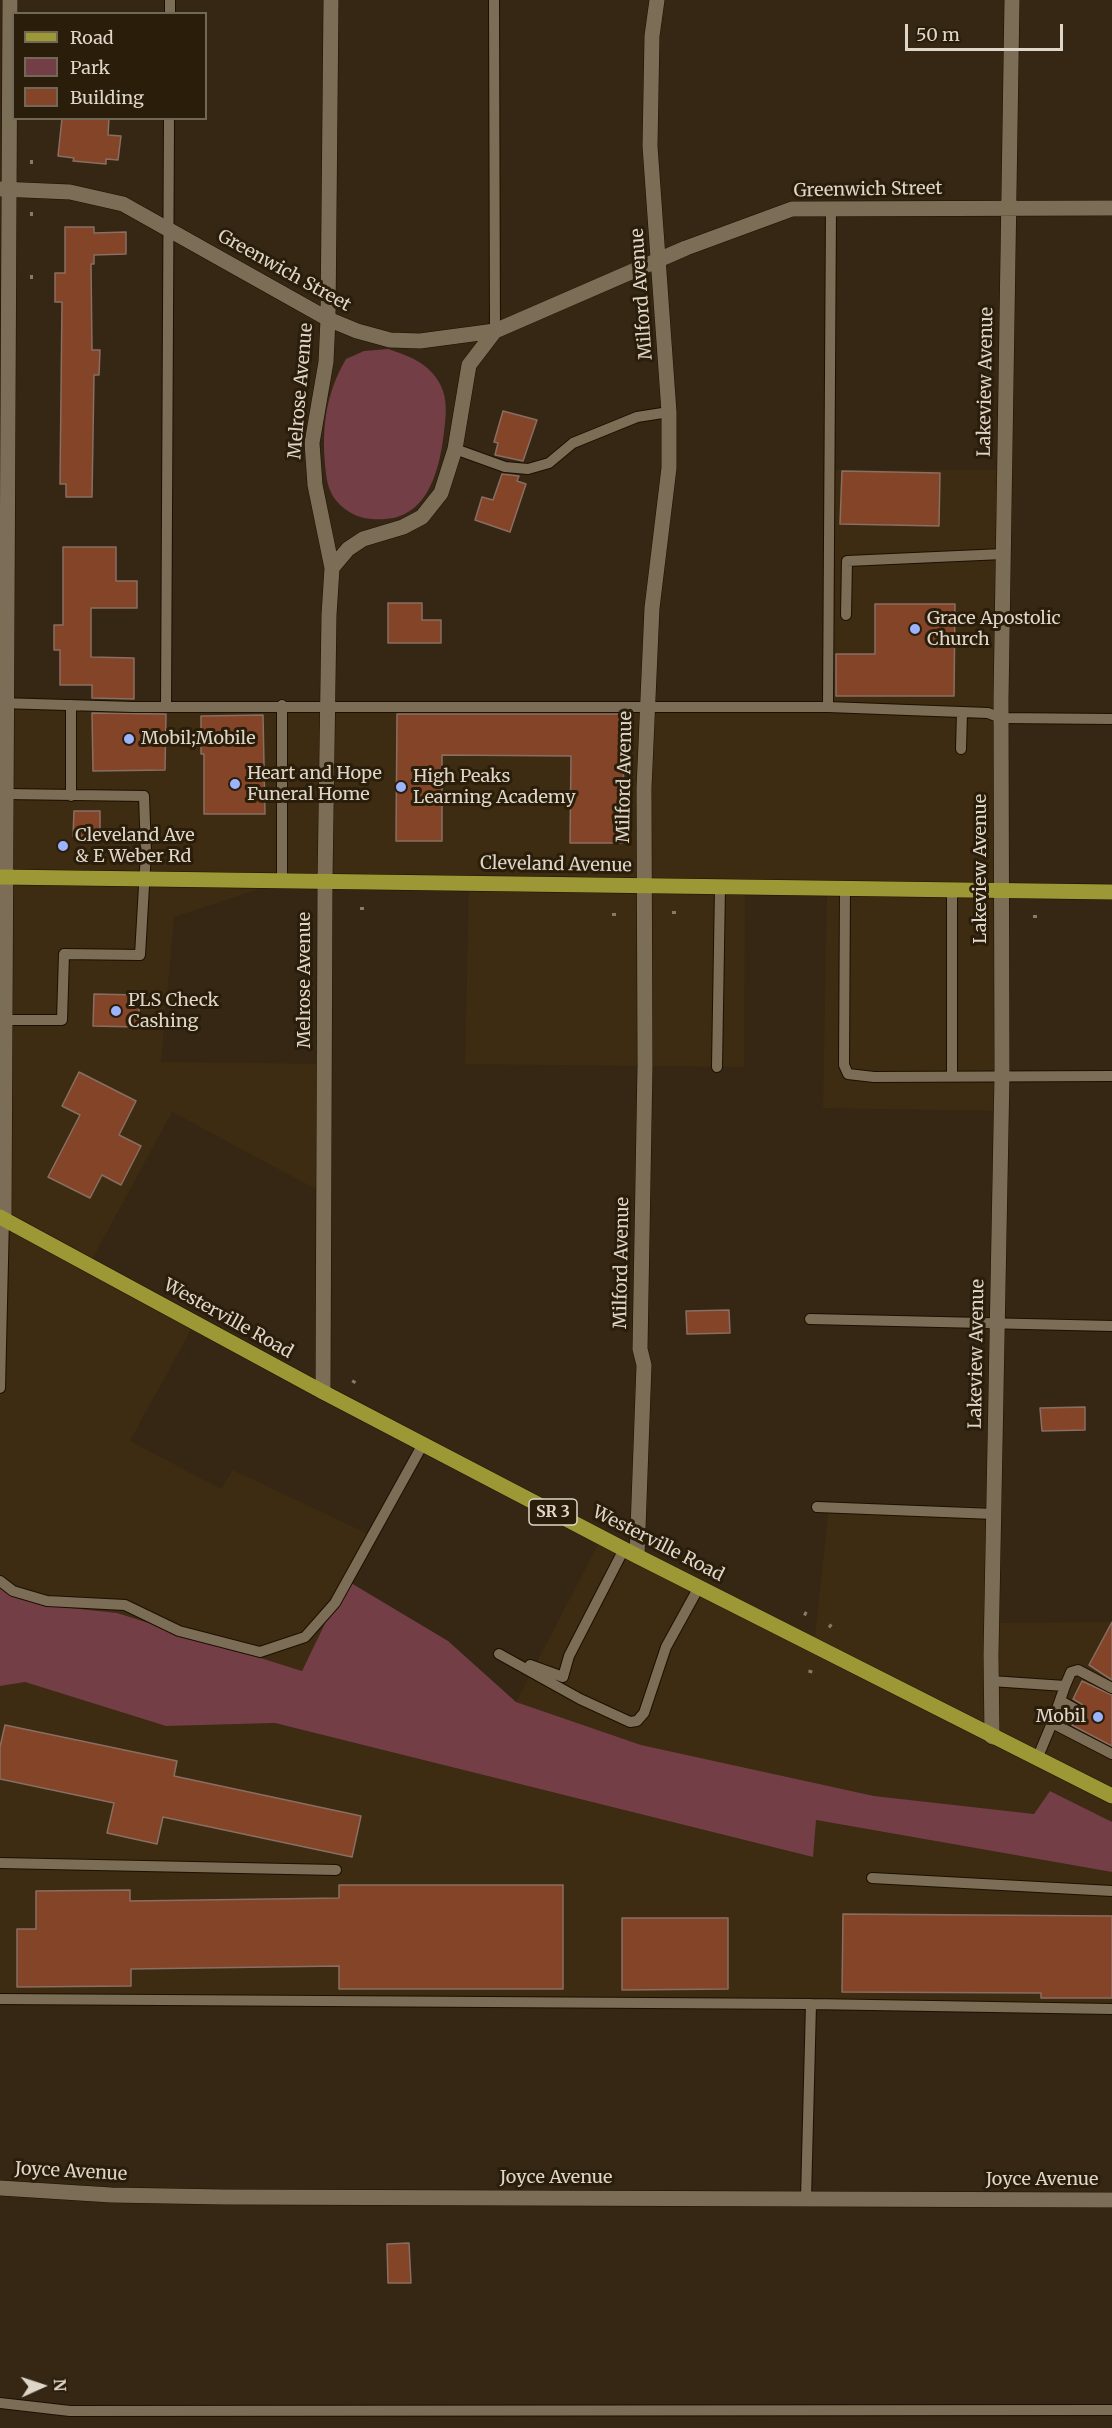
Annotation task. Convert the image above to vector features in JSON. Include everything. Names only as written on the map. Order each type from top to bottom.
[{"type":"main road","name":"Cleveland Avenue","points":[[3,877],[1112,892]]},
{"type":"main road","name":"Westerville Road","points":[[2,1218],[323,1392],[631,1553],[992,1737],[1112,1795]]},
{"type":"street","points":[[2,1218],[3,877],[6,794],[3,703],[5,189],[10,0]]},
{"type":"street","name":"Melrose Avenue","points":[[323,1392],[325,881],[332,568],[315,485],[312,442],[326,362],[328,319],[331,0]]},
{"type":"street","name":"Milford Avenue","points":[[631,1553],[644,1365],[640,1349],[645,1066],[643,885],[646,706],[652,608],[669,468],[669,412],[650,146],[652,36],[657,0]]},
{"type":"street","name":"Lakeview Avenue","points":[[992,1737],[991,1681],[1002,1076],[1001,718],[1012,0]]},
{"type":"street","name":"Greenwich Street","points":[[5,189],[92,196],[123,204],[328,319],[357,331],[390,340],[420,341],[495,331],[659,259],[792,209],[1112,208]]},
{"type":"street","points":[[332,568],[348,549],[363,539],[402,527],[422,517],[441,493],[455,449],[469,365],[495,331]]},
{"type":"street","name":"Joyce Avenue","points":[[0,2188],[111,2195],[224,2197],[1112,2200]]},
{"type":"lane","points":[[494,0],[495,331]]},
{"type":"lane","points":[[166,705],[169,120]]},
{"type":"lane","points":[[828,707],[831,208]]},
{"type":"lane","points":[[455,449],[505,467],[528,469],[549,463],[573,443],[637,417],[669,412]]},
{"type":"lane","points":[[846,615],[847,561],[1003,554]]},
{"type":"lane","points":[[3,703],[828,707],[991,713],[1001,718],[1112,719]]},
{"type":"lane","points":[[70,795],[71,705]]},
{"type":"lane","points":[[282,705],[282,880]]},
{"type":"lane","points":[[961,749],[962,712]]},
{"type":"lane","points":[[3,1011],[62,1020],[64,954],[140,955],[144,879],[144,796],[6,794]]},
{"type":"lane","points":[[717,1067],[720,887]]},
{"type":"lane","points":[[845,888],[844,1065],[848,1074],[1112,1076]]},
{"type":"lane","points":[[952,890],[952,1076]]},
{"type":"lane","points":[[0,1389],[2,1218]]},
{"type":"lane","points":[[810,1318],[1112,1326]]},
{"type":"lane","points":[[0,1581],[13,1591],[47,1601],[125,1605],[179,1631],[260,1652],[305,1637],[335,1603],[423,1444]]},
{"type":"lane","points":[[818,1507],[994,1514]]},
{"type":"lane","points":[[631,1553],[569,1656],[562,1677],[499,1654],[580,1699],[630,1722],[637,1721],[644,1713],[666,1647],[699,1587]]},
{"type":"lane","points":[[1038,1759],[1071,1671],[1078,1670],[1112,1688]]},
{"type":"lane","points":[[991,1681],[1065,1686]]},
{"type":"lane","points":[[1061,1701],[1079,1711]]},
{"type":"lane","points":[[1052,1723],[1112,1754]]},
{"type":"lane","points":[[0,1863],[336,1870]]},
{"type":"lane","points":[[872,1878],[1112,1891]]},
{"type":"lane","points":[[0,1999],[811,2004],[1112,2009]]},
{"type":"lane","points":[[806,2198],[811,2004]]},
{"type":"lane","points":[[0,2403],[70,2411],[1112,2410]]},
{"type":"path","points":[[353,1383],[357,1377]]},
{"type":"shaded area","points":[[828,470],[1004,470],[1002,1111],[823,1108],[827,894],[745,892],[744,1067],[465,1064],[469,887],[281,882],[174,917],[161,1062],[330,1064],[325,1194],[172,1112],[89,1265],[194,1324],[130,1441],[221,1489],[233,1470],[368,1534],[302,1671],[117,1613],[62,1607],[0,1587],[0,700],[823,707]]},
{"type":"shaded area","points":[[996,1506],[996,1623],[1112,1622],[1112,1822],[1051,1791],[1034,1814],[874,1796],[641,1745],[516,1702],[602,1537],[814,1645],[829,1507]]},
{"type":"shaded area","points":[[25,1682],[166,1726],[275,1723],[813,1857],[815,1820],[1112,1872],[1112,2008],[0,2002],[0,1686]]},
{"type":"green space","points":[[388,349],[418,361],[435,377],[444,396],[445,420],[435,474],[430,488],[422,499],[413,509],[401,516],[373,519],[351,513],[337,501],[328,486],[324,443],[326,414],[333,386],[346,359],[364,351]]},
{"type":"green space","points":[[346,1580],[448,1641],[516,1702],[641,1745],[874,1796],[1034,1814],[1050,1791],[1112,1822],[1112,1872],[816,1820],[813,1857],[275,1723],[166,1726],[25,1682],[0,1686],[0,1587],[62,1607],[117,1613],[302,1671]]},
{"type":"building","points":[[62,120],[109,120],[108,135],[121,136],[118,160],[106,159],[106,164],[73,161],[74,158],[58,156]]},
{"type":"building","points":[[65,227],[94,227],[94,233],[126,232],[126,254],[94,255],[94,264],[91,264],[92,350],[100,350],[99,375],[94,375],[92,497],[66,497],[66,484],[60,484],[62,302],[55,302],[55,273],[65,273]]},
{"type":"building","points":[[503,411],[537,420],[523,461],[495,455],[498,443],[494,442]]},
{"type":"building","points":[[842,471],[940,473],[939,526],[840,524]]},
{"type":"building","points":[[502,474],[519,476],[517,481],[526,484],[510,532],[475,520],[482,497],[493,500]]},
{"type":"building","points":[[63,547],[116,547],[116,581],[137,581],[137,608],[91,608],[91,657],[134,658],[134,699],[92,698],[92,685],[60,685],[60,650],[54,650],[54,625],[63,625]]},
{"type":"building","points":[[388,603],[422,603],[422,620],[441,620],[441,643],[388,643]]},
{"type":"building","name":"Grace Apostolic Church","points":[[875,604],[955,604],[954,696],[836,696],[836,654],[875,654]]},
{"type":"building","points":[[92,713],[166,714],[165,770],[93,771]]},
{"type":"building","points":[[397,714],[624,714],[623,843],[570,843],[571,756],[442,755],[442,841],[396,841]]},
{"type":"building","name":"Heart and Hope Funeral Home","points":[[263,715],[265,814],[204,814],[204,754],[201,754],[201,716]]},
{"type":"building","points":[[74,811],[100,811],[100,836],[73,836]]},
{"type":"building","name":"PLS Check Cashing","points":[[94,994],[139,995],[139,1027],[93,1026]]},
{"type":"building","points":[[79,1072],[136,1101],[119,1135],[141,1146],[121,1185],[102,1175],[90,1198],[48,1177],[80,1115],[62,1106]]},
{"type":"building","points":[[729,1310],[730,1333],[687,1334],[686,1311]]},
{"type":"building","points":[[1085,1407],[1085,1430],[1042,1431],[1040,1408]]},
{"type":"building","points":[[1112,1622],[1112,1680],[1089,1665]]},
{"type":"building","points":[[1082,1681],[1112,1695],[1112,1746],[1072,1725],[1076,1718],[1082,1718],[1086,1711],[1083,1705],[1073,1699]]},
{"type":"building","points":[[5,1725],[177,1761],[174,1776],[361,1816],[352,1857],[163,1817],[157,1844],[107,1833],[114,1803],[0,1779],[0,1747]]},
{"type":"building","points":[[339,1885],[563,1885],[563,1989],[339,1989],[339,1966],[131,1969],[131,1986],[17,1987],[17,1929],[36,1929],[36,1891],[130,1890],[130,1901],[339,1898]]},
{"type":"building","points":[[843,1914],[1112,1916],[1112,1998],[1041,1998],[1041,1993],[842,1992]]},
{"type":"building","points":[[622,1918],[728,1918],[728,1989],[622,1990]]},
{"type":"building","points":[[409,2243],[411,2283],[388,2283],[387,2244]]},
{"type":"place","name":"Grace Apostolic Church","points":[[915,629]]},
{"type":"place","name":"Mobil;Mobile","points":[[129,739]]},
{"type":"place","name":"Heart and Hope Funeral Home","points":[[235,784]]},
{"type":"place","name":"High Peaks Learning Academy","points":[[401,787]]},
{"type":"place","name":"Cleveland Ave & E Weber Rd","points":[[63,846]]},
{"type":"place","name":"PLS Check Cashing","points":[[116,1011]]},
{"type":"place","name":"Mobil","points":[[1098,1717]]}]
